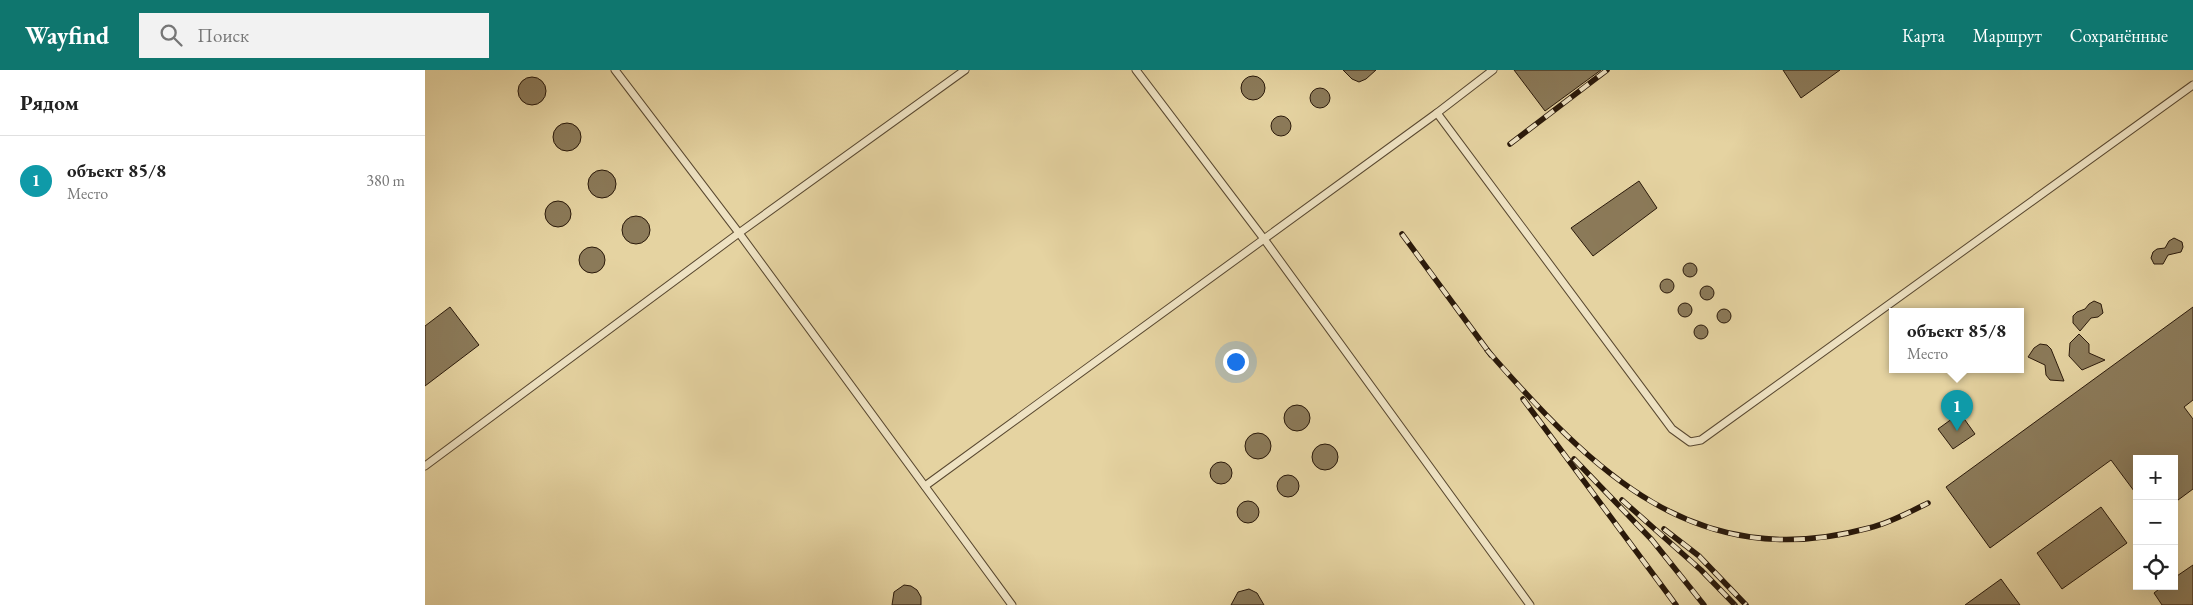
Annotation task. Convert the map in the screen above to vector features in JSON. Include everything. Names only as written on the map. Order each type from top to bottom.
[{"type":"lane","points":[[615,70],[739,233],[1012,605]]},
{"type":"lane","points":[[425,466],[739,233],[965,70]]},
{"type":"lane","points":[[1136,70],[1264,239],[1530,605]]},
{"type":"lane","points":[[925,486],[1437,113],[1493,70]]},
{"type":"lane","points":[[1437,113],[1672,429],[1690,442],[1701,440],[2193,86]]},
{"type":"building","points":[[1343,70],[1376,70],[1366,79],[1359,82],[1352,79]]},
{"type":"building","points":[[1514,70],[1601,70],[1545,111]]},
{"type":"building","points":[[1783,70],[1840,70],[1801,98]]},
{"type":"building","points":[[1253,76],[1262,79],[1265,88],[1262,97],[1253,100],[1244,97],[1241,88],[1244,79]]},
{"type":"building","points":[[532,77],[542,81],[546,91],[542,101],[532,105],[522,101],[518,91],[522,81]]},
{"type":"building","points":[[1320,88],[1327,91],[1330,98],[1327,105],[1320,108],[1313,105],[1310,98],[1313,91]]},
{"type":"building","points":[[1281,116],[1288,119],[1291,126],[1288,133],[1281,136],[1274,133],[1271,126],[1274,119]]},
{"type":"building","points":[[567,123],[577,127],[581,137],[577,147],[567,151],[557,147],[553,137],[557,127]]},
{"type":"building","points":[[602,170],[612,174],[616,184],[612,194],[602,198],[592,194],[588,184],[592,174]]},
{"type":"building","points":[[1639,181],[1657,208],[1593,256],[1571,228]]},
{"type":"building","points":[[558,201],[567,205],[571,214],[567,223],[558,227],[549,223],[545,214],[549,205]]},
{"type":"building","points":[[636,216],[646,220],[650,230],[646,240],[636,244],[626,240],[622,230],[626,220]]},
{"type":"building","points":[[2174,238],[2182,242],[2181,252],[2168,255],[2163,264],[2154,264],[2151,258],[2153,252],[2157,249],[2165,248],[2169,241]]},
{"type":"building","points":[[592,247],[601,251],[605,260],[601,269],[592,273],[583,269],[579,260],[583,251]]},
{"type":"building","points":[[1687,263],[1693,263],[1697,270],[1693,277],[1687,277],[1683,273],[1683,267]]},
{"type":"building","points":[[1664,279],[1670,279],[1674,286],[1670,293],[1664,293],[1660,289],[1660,283]]},
{"type":"building","points":[[1704,286],[1710,286],[1714,293],[1710,300],[1704,300],[1700,296],[1700,290]]},
{"type":"building","points":[[2094,301],[2101,304],[2103,313],[2098,317],[2091,318],[2080,331],[2073,323],[2073,316]]},
{"type":"building","points":[[1682,303],[1688,303],[1692,310],[1688,317],[1682,317],[1678,313],[1678,307]]},
{"type":"building","points":[[450,307],[479,345],[425,386],[425,326]]},
{"type":"building","points":[[2193,307],[2193,400],[2184,407],[2193,419],[2193,489],[2178,500],[2178,455],[2133,455],[2133,490],[2111,460],[1990,548],[1946,487]]},
{"type":"building","points":[[1721,309],[1727,309],[1731,316],[1727,323],[1721,323],[1717,319],[1717,313]]},
{"type":"building","points":[[1698,325],[1704,325],[1708,332],[1704,339],[1698,339],[1694,335],[1694,329]]},
{"type":"building","points":[[2079,334],[2089,344],[2089,353],[2105,360],[2082,370],[2069,356],[2070,343]]},
{"type":"building","points":[[2040,344],[2047,345],[2051,349],[2064,381],[2050,380],[2046,375],[2045,365],[2028,357],[2034,348]]},
{"type":"building","points":[[1297,405],[1306,409],[1310,418],[1306,427],[1297,431],[1288,427],[1284,418],[1288,409]]},
{"type":"building","points":[[1960,413],[1975,434],[1953,449],[1938,429]]},
{"type":"building","points":[[1258,433],[1267,437],[1271,446],[1267,455],[1258,459],[1249,455],[1245,446],[1249,437]]},
{"type":"building","points":[[1325,444],[1334,448],[1338,457],[1334,466],[1325,470],[1316,466],[1312,457],[1316,448]]},
{"type":"building","points":[[1221,462],[1229,465],[1232,473],[1229,481],[1221,484],[1213,481],[1210,473],[1213,465]]},
{"type":"building","points":[[1288,475],[1296,478],[1299,486],[1296,494],[1288,497],[1280,494],[1277,486],[1280,478]]},
{"type":"building","points":[[1248,501],[1256,504],[1259,512],[1256,520],[1248,523],[1240,520],[1237,512],[1240,504]]},
{"type":"building","points":[[2101,507],[2127,543],[2062,589],[2037,553]]},
{"type":"building","points":[[2193,565],[2193,605],[2162,605],[2154,593],[2158,590],[2178,590],[2178,575]]},
{"type":"building","points":[[2001,579],[2020,605],[1965,605]]},
{"type":"building","points":[[904,585],[911,586],[917,590],[921,597],[921,605],[892,605],[894,592]]},
{"type":"building","points":[[1249,589],[1257,593],[1264,605],[1231,605],[1238,592]]},
{"type":"railway","points":[[1510,144],[1607,70]]},
{"type":"railway","points":[[1402,234],[1491,355]]},
{"type":"railway","points":[[1487,350],[1567,435],[1608,472],[1652,502],[1699,524],[1750,537],[1807,539],[1877,526],[1928,503]]},
{"type":"railway","points":[[1523,399],[1676,605]]},
{"type":"railway","points":[[1574,459],[1652,540],[1704,605]]},
{"type":"railway","points":[[1622,500],[1701,570],[1735,605]]},
{"type":"railway","points":[[1664,529],[1699,556],[1746,605]]},
{"type":"place","name":"объект 85/8","points":[[1957,431]]}]
